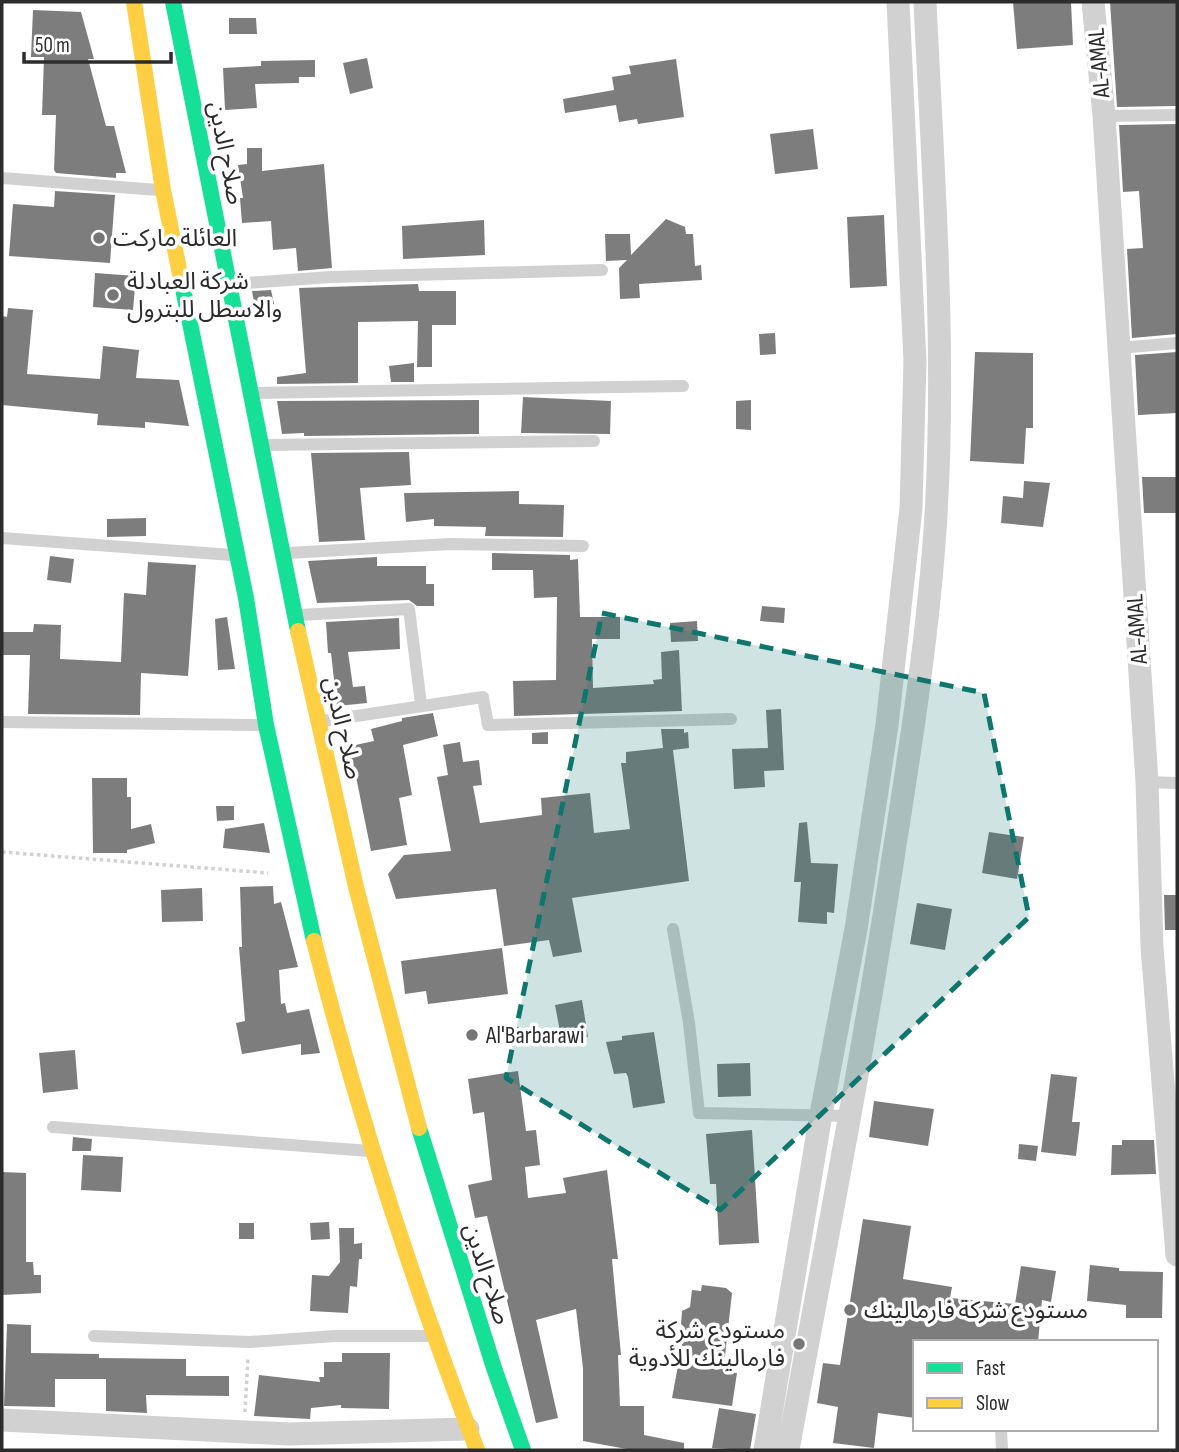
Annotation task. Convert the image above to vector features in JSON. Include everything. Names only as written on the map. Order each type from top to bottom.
[{"type":"highway","points":[[134,2],[163,190],[297,875],[340,1042],[433,1336],[472,1440]]},
{"type":"highway","name":"صلاح الدين","points":[[173,2],[294,616],[346,842],[389,1017],[445,1217],[523,1450]]},
{"type":"highway","points":[[328,859],[346,842]]},
{"type":"highway","points":[[293,854],[311,864]]},
{"type":"street","points":[[765,1450],[821,1114],[859,915],[887,725],[911,508],[915,362],[898,2]]},
{"type":"street","points":[[788,1450],[849,1116],[911,748],[936,519],[940,433],[939,271],[925,2]]},
{"type":"street","name":"AL-AMAL","points":[[1093,2],[1104,116],[1147,782],[1152,947],[1177,1255]]},
{"type":"street","points":[[2,1420],[244,1432],[289,1442],[472,1440]]},
{"type":"lane","points":[[1104,116],[1177,115]]},
{"type":"lane","points":[[2,178],[163,190]]},
{"type":"lane","points":[[228,285],[331,277],[602,270]]},
{"type":"lane","points":[[1119,348],[1177,343]]},
{"type":"lane","points":[[250,393],[683,386]]},
{"type":"lane","points":[[260,444],[594,441]]},
{"type":"lane","points":[[2,538],[236,555]]},
{"type":"lane","points":[[283,553],[450,544],[583,546]]},
{"type":"lane","points":[[294,616],[409,609],[421,704]]},
{"type":"lane","points":[[319,721],[482,697],[488,725],[731,719]]},
{"type":"lane","points":[[2,722],[266,725]]},
{"type":"lane","points":[[1147,782],[1177,783]]},
{"type":"lane","points":[[673,929],[689,1023],[699,1113],[849,1116]]},
{"type":"lane","points":[[53,1127],[375,1152]]},
{"type":"lane","points":[[94,1336],[249,1342],[335,1336],[433,1336]]},
{"type":"lane","points":[[1001,1431],[1002,1450]]},
{"type":"path","points":[[2,852],[297,875]]},
{"type":"path","points":[[244,1432],[249,1342]]},
{"type":"highlighted area","points":[[602,613],[984,693],[1029,917],[720,1210],[506,1078]]},
{"type":"building","points":[[1013,2],[1071,2],[1073,45],[1017,49]]},
{"type":"building","points":[[1110,2],[1176,2],[1177,106],[1117,107]]},
{"type":"building","points":[[33,10],[81,12],[94,59],[88,59],[106,126],[114,126],[126,173],[116,173],[116,178],[56,173],[54,170],[56,115],[42,115],[44,57],[31,57]]},
{"type":"building","points":[[229,18],[256,18],[257,34],[229,34]]},
{"type":"building","points":[[367,58],[373,88],[350,94],[343,63]]},
{"type":"building","points":[[676,59],[684,117],[638,124],[637,119],[619,122],[616,105],[565,113],[563,99],[614,90],[612,77],[631,74],[629,66]]},
{"type":"building","points":[[315,60],[315,77],[299,77],[299,83],[255,84],[257,108],[225,110],[223,68],[261,66],[261,61]]},
{"type":"building","points":[[1177,124],[1177,334],[1132,338],[1127,249],[1143,248],[1139,191],[1123,192],[1119,125]]},
{"type":"building","points":[[813,129],[818,169],[775,174],[770,134]]},
{"type":"building","points":[[247,148],[262,148],[262,171],[324,164],[332,268],[298,271],[296,248],[273,250],[271,221],[242,223],[240,198],[243,198],[238,165],[247,164]]},
{"type":"building","points":[[55,191],[115,195],[110,263],[9,256],[13,204],[54,207]]},
{"type":"building","points":[[884,215],[887,286],[850,288],[847,217]]},
{"type":"building","points":[[666,219],[685,227],[686,234],[693,234],[695,266],[701,265],[702,280],[639,284],[640,298],[620,299],[619,268],[627,260],[606,261],[605,234],[630,234],[631,255]]},
{"type":"building","points":[[484,220],[485,255],[403,259],[402,226]]},
{"type":"building","points":[[95,273],[136,276],[133,310],[93,307]]},
{"type":"building","points":[[418,284],[419,291],[456,291],[456,325],[432,325],[432,367],[417,367],[418,321],[358,322],[358,383],[277,384],[277,377],[306,373],[299,288]]},
{"type":"building","points":[[271,290],[274,304],[255,308],[252,291]]},
{"type":"building","points":[[8,308],[33,310],[27,374],[100,379],[103,346],[139,350],[136,378],[179,380],[189,426],[145,422],[145,428],[97,425],[98,414],[2,405],[2,316],[7,317]]},
{"type":"building","points":[[775,333],[776,354],[760,355],[759,334]]},
{"type":"building","points":[[975,352],[1033,353],[1033,428],[1026,428],[1024,464],[970,461]]},
{"type":"building","points":[[1177,352],[1177,413],[1138,415],[1135,355]]},
{"type":"building","points":[[414,363],[414,382],[391,382],[389,366]]},
{"type":"building","points":[[523,397],[611,401],[610,434],[521,433]]},
{"type":"building","points":[[479,400],[479,434],[304,436],[304,433],[282,434],[277,401]]},
{"type":"building","points":[[751,400],[751,430],[736,429],[736,401]]},
{"type":"building","points":[[409,452],[411,485],[360,488],[365,540],[319,542],[311,453]]},
{"type":"building","points":[[1142,477],[1177,477],[1177,513],[1144,513]]},
{"type":"building","points":[[1024,481],[1050,483],[1043,527],[1001,523],[1003,496],[1023,498]]},
{"type":"building","points":[[519,491],[519,504],[564,505],[563,537],[485,536],[486,527],[434,526],[434,519],[406,522],[404,493]]},
{"type":"building","points":[[146,518],[146,536],[107,537],[107,519]]},
{"type":"building","points":[[492,553],[570,555],[570,560],[578,559],[580,617],[620,617],[620,639],[592,639],[593,688],[654,684],[653,680],[662,679],[661,652],[679,650],[682,711],[514,716],[513,681],[556,680],[557,597],[534,598],[533,570],[492,570]]},
{"type":"building","points":[[50,556],[74,559],[71,583],[47,580]]},
{"type":"building","points":[[377,557],[377,566],[426,566],[426,584],[434,584],[434,606],[417,606],[409,600],[317,603],[308,561]]},
{"type":"building","points":[[148,562],[196,565],[188,676],[141,673],[140,715],[28,714],[30,655],[2,655],[2,632],[33,632],[34,624],[61,625],[60,659],[121,662],[124,593],[146,595]]},
{"type":"building","points":[[762,606],[785,608],[784,623],[760,621]]},
{"type":"building","points":[[227,617],[235,669],[218,670],[215,619]]},
{"type":"building","points":[[399,618],[400,649],[348,652],[353,687],[365,686],[367,703],[337,706],[326,622]]},
{"type":"building","points":[[697,621],[698,641],[671,642],[670,623]]},
{"type":"building","points":[[781,709],[784,770],[764,771],[765,787],[734,789],[732,749],[768,748],[766,710]]},
{"type":"building","points":[[433,713],[438,736],[403,745],[412,795],[399,798],[407,845],[371,851],[353,762],[349,763],[346,747],[374,741],[371,729],[402,721],[402,718]]},
{"type":"building","points":[[661,729],[684,729],[684,733],[688,732],[689,748],[673,750],[689,881],[572,898],[582,952],[553,957],[549,940],[504,946],[496,889],[396,899],[388,874],[404,855],[451,851],[437,777],[448,775],[443,745],[460,742],[463,762],[479,760],[482,785],[473,786],[480,823],[542,815],[541,798],[590,793],[594,833],[630,829],[621,763],[626,763],[626,752],[663,748]]},
{"type":"building","points":[[548,732],[548,744],[532,744],[532,733]]},
{"type":"building","points":[[92,778],[127,778],[127,797],[131,797],[131,829],[151,824],[155,843],[127,850],[127,853],[93,853]]},
{"type":"building","points":[[216,806],[234,806],[234,820],[217,821]]},
{"type":"building","points":[[807,822],[811,863],[838,864],[834,913],[827,912],[827,924],[798,922],[801,882],[794,882],[799,823]]},
{"type":"building","points":[[264,823],[270,853],[223,848],[225,829]]},
{"type":"building","points":[[989,832],[1024,837],[1017,879],[982,873]]},
{"type":"building","points":[[273,886],[274,904],[281,902],[298,967],[279,970],[281,1004],[285,1003],[287,1013],[309,1009],[320,1053],[301,1055],[301,1044],[242,1054],[236,1023],[245,1021],[239,947],[242,947],[240,887]]},
{"type":"building","points":[[202,888],[203,921],[162,922],[161,890]]},
{"type":"building","points":[[1164,895],[1177,895],[1177,930],[1165,930]]},
{"type":"building","points":[[917,903],[952,909],[945,950],[910,944]]},
{"type":"building","points":[[502,948],[508,994],[428,1004],[426,991],[405,994],[401,961]]},
{"type":"building","points":[[582,1000],[588,1037],[562,1042],[555,1005]]},
{"type":"building","points":[[654,1032],[665,1103],[633,1108],[628,1077],[626,1073],[614,1074],[606,1042],[622,1040],[622,1036]]},
{"type":"building","points":[[75,1050],[78,1089],[43,1093],[39,1053]]},
{"type":"building","points":[[750,1063],[751,1096],[718,1097],[717,1064]]},
{"type":"building","points":[[518,1071],[526,1131],[536,1130],[540,1165],[525,1167],[528,1198],[566,1193],[563,1178],[607,1170],[618,1259],[612,1259],[621,1355],[618,1355],[620,1406],[644,1406],[644,1435],[684,1443],[684,1450],[632,1450],[583,1441],[583,1368],[576,1309],[536,1320],[558,1418],[536,1423],[487,1216],[475,1218],[468,1185],[492,1180],[484,1112],[473,1114],[468,1079]]},
{"type":"building","points":[[1051,1074],[1077,1077],[1072,1122],[1080,1122],[1076,1156],[1041,1152]]},
{"type":"building","points":[[874,1101],[934,1109],[928,1146],[869,1137]]},
{"type":"building","points":[[752,1130],[759,1243],[719,1245],[716,1184],[710,1184],[706,1134]]},
{"type":"building","points":[[73,1137],[92,1139],[91,1151],[72,1151]]},
{"type":"building","points":[[1122,1140],[1154,1140],[1156,1174],[1111,1175],[1112,1145],[1122,1145]]},
{"type":"building","points":[[1019,1144],[1038,1146],[1036,1161],[1018,1159]]},
{"type":"building","points":[[83,1155],[123,1157],[121,1192],[81,1190]]},
{"type":"building","points":[[2,1172],[26,1173],[26,1262],[33,1262],[34,1275],[41,1275],[41,1293],[2,1295]]},
{"type":"building","points":[[863,1219],[911,1226],[903,1279],[952,1287],[950,1298],[1015,1304],[1021,1266],[1056,1271],[1051,1302],[1042,1300],[1038,1340],[913,1340],[913,1418],[878,1413],[874,1448],[833,1443],[838,1407],[817,1403],[823,1363],[840,1365]]},
{"type":"building","points":[[329,1222],[330,1239],[311,1240],[310,1223]]},
{"type":"building","points":[[239,1223],[254,1223],[254,1239],[239,1239]]},
{"type":"building","points":[[339,1228],[354,1228],[354,1244],[362,1243],[357,1287],[350,1286],[348,1313],[310,1311],[312,1275],[329,1276],[340,1262]]},
{"type":"building","points":[[1090,1265],[1119,1268],[1119,1271],[1163,1272],[1162,1318],[1126,1318],[1126,1305],[1087,1301]]},
{"type":"building","points":[[702,1285],[726,1288],[732,1293],[724,1365],[731,1366],[730,1372],[737,1373],[732,1406],[672,1398],[685,1328],[681,1324],[682,1311],[690,1307],[692,1290],[701,1291]]},
{"type":"building","points":[[7,1324],[31,1325],[31,1353],[99,1354],[99,1358],[186,1359],[186,1376],[229,1376],[229,1396],[146,1395],[147,1413],[106,1411],[106,1379],[55,1379],[55,1407],[4,1406]]},
{"type":"building","points":[[342,1353],[390,1353],[389,1409],[341,1408],[341,1405],[311,1408],[310,1419],[254,1416],[259,1375],[320,1382],[319,1377],[324,1377],[324,1362],[342,1362]]},
{"type":"building","points":[[719,1408],[756,1414],[750,1450],[712,1448]]},
{"type":"traffic: fast","points":[[173,2],[298,631]]},
{"type":"traffic: fast","points":[[181,279],[246,598],[266,725],[314,941]]},
{"type":"traffic: fast","points":[[419,1128],[494,1368],[523,1450]]},
{"type":"traffic: slow","points":[[134,2],[163,190],[181,279]]},
{"type":"traffic: slow","points":[[298,631],[356,887],[419,1128]]},
{"type":"traffic: slow","points":[[314,941],[388,1198],[477,1450]]},
{"type":"place","name":"العائلة ماركت","points":[[99,238]]},
{"type":"place","name":"شركة العبادلة والاسطل للبترول","points":[[113,295]]},
{"type":"place","name":"Al'Barbarawi","points":[[472,1035]]},
{"type":"place","name":"مستودع شركة فارمالينك","points":[[850,1310]]},
{"type":"place","name":"مستودع شركة فارمالينك للأدوية","points":[[799,1344]]}]
